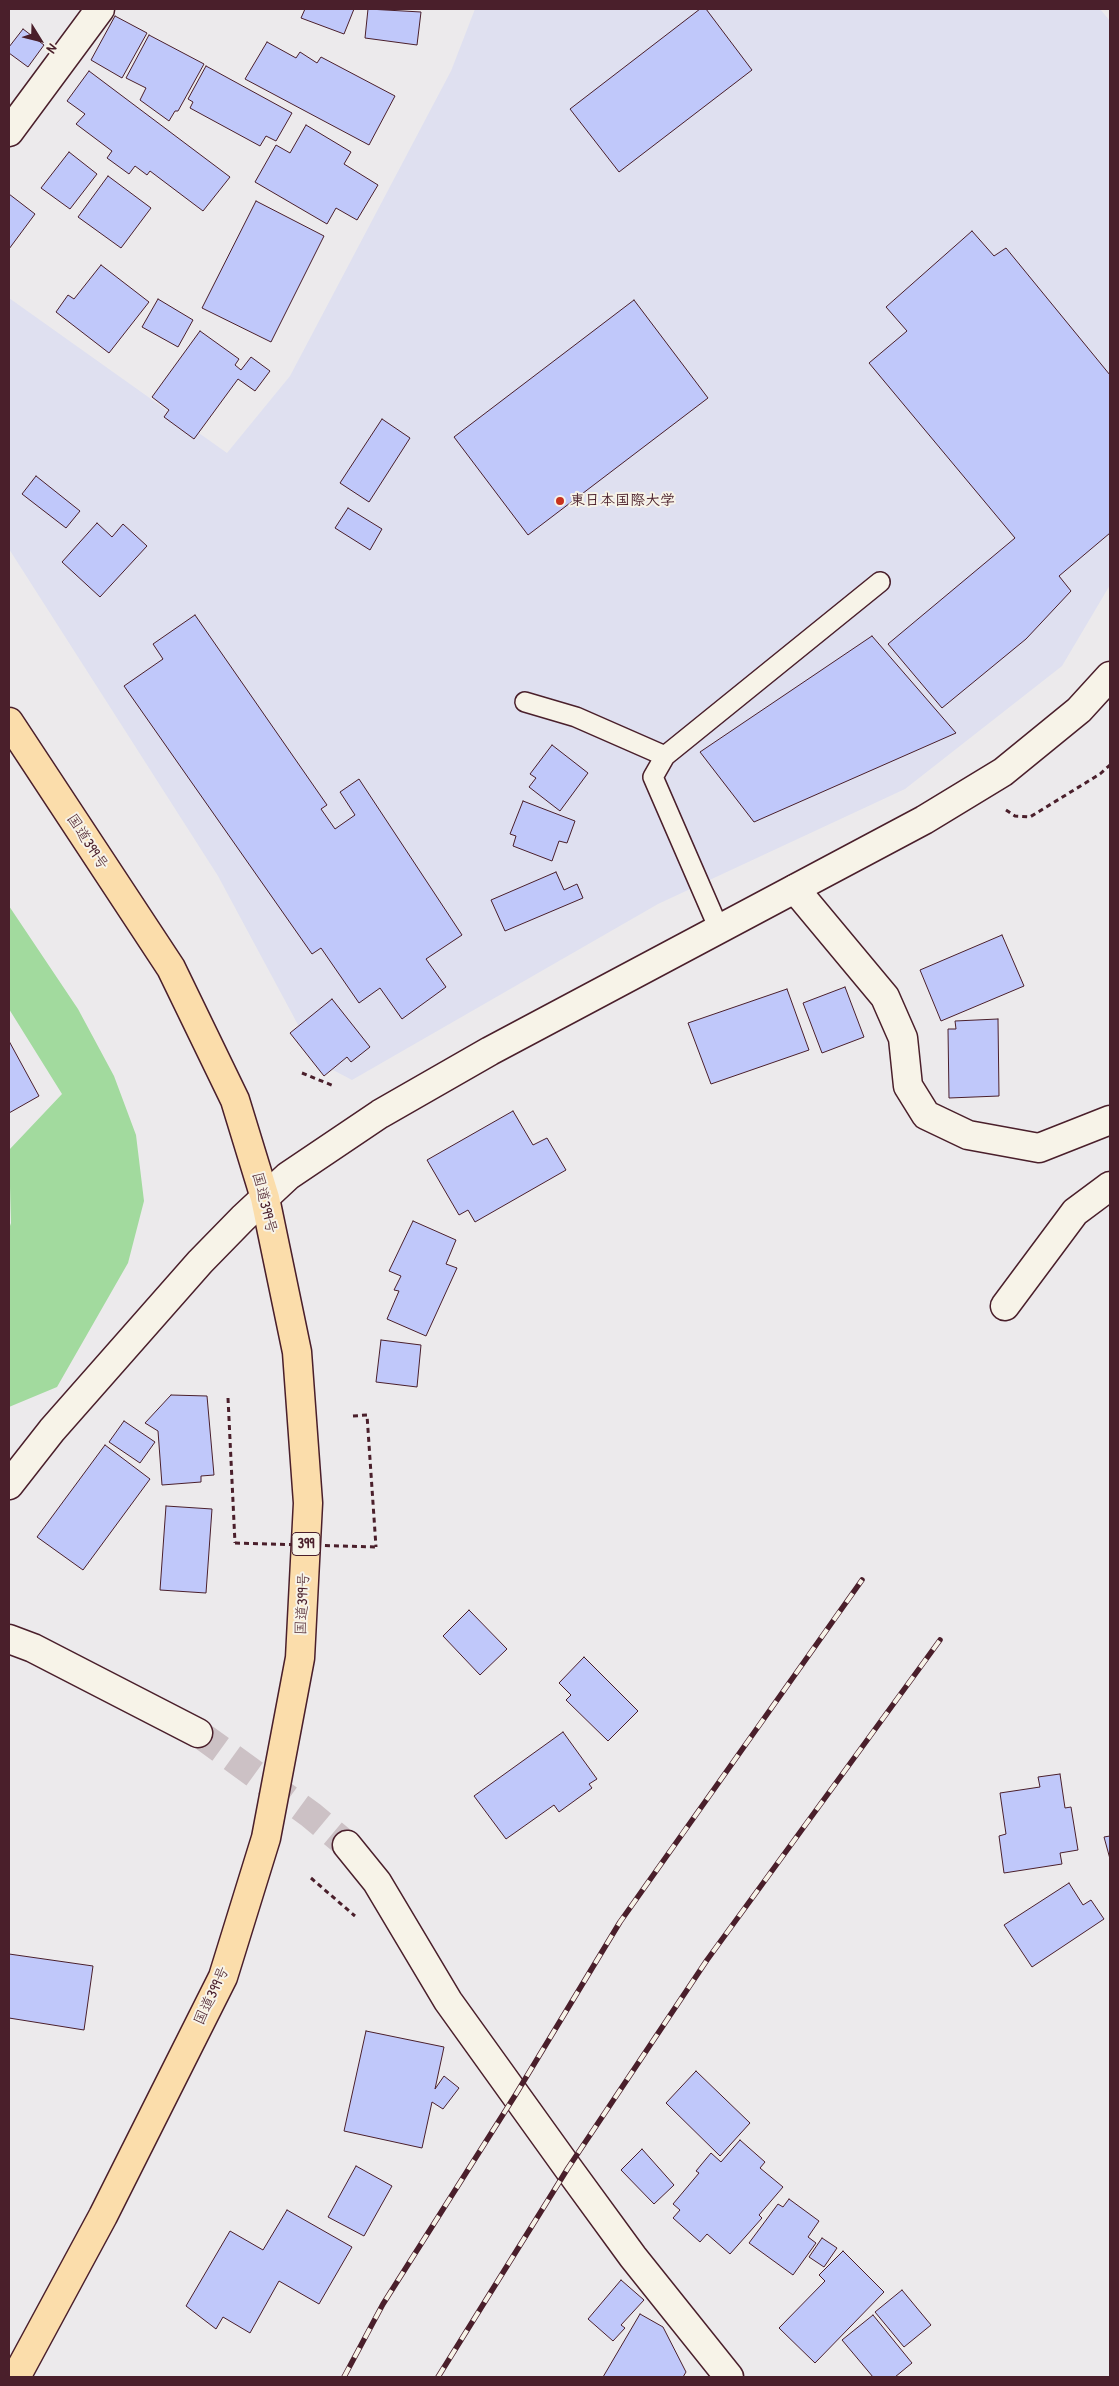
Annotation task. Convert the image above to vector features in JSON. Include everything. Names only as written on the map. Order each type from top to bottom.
[{"type":"highway","name":"国道399号","points":[[9,722],[171,968],[235,1100],[265,1198],[297,1352],[308,1503],[300,1658],[266,1838],[223,1977],[103,2216],[16,2377]]},
{"type":"street","points":[[9,132],[100,9]]},
{"type":"street","points":[[9,1485],[52,1430],[194,1269],[288,1176],[380,1114],[490,1051],[924,820],[1003,772],[1079,710],[1110,676]]},
{"type":"street","points":[[794,889],[885,998],[903,1038],[908,1086],[926,1115],[968,1135],[1039,1148],[1110,1120]]},
{"type":"street","points":[[1005,1306],[1075,1212],[1110,1186]]},
{"type":"street","points":[[9,1639],[33,1648],[198,1733]]},
{"type":"street","points":[[347,1846],[376,1882],[448,2001],[573,2175],[633,2257],[729,2377]]},
{"type":"lane","points":[[719,929],[653,777],[665,756],[880,582]]},
{"type":"lane","points":[[525,702],[576,717],[665,756]]},
{"type":"path","points":[[1003,808],[1015,816],[1030,817],[1100,774],[1110,765]]},
{"type":"path","points":[[302,1073],[334,1086]]},
{"type":"path","points":[[228,1398],[235,1543],[376,1547],[367,1415],[353,1416]]},
{"type":"path","points":[[310,1878],[355,1917]]},
{"type":"shaded area","name":"東日本国際大学","points":[[475,9],[1100,9],[1110,21],[1110,585],[1062,666],[905,789],[658,904],[352,1080],[318,1062],[218,876],[9,549],[9,298],[227,453],[290,376],[451,71]]},
{"type":"green space","points":[[9,906],[78,1009],[114,1076],[136,1135],[144,1201],[128,1263],[57,1387],[9,1407],[9,1229],[11,1223],[9,1150],[62,1094],[9,1009]]},
{"type":"building","points":[[305,9],[354,9],[344,34],[301,18]]},
{"type":"building","points":[[368,9],[421,12],[417,45],[365,38]]},
{"type":"building","points":[[700,9],[706,9],[752,70],[619,172],[570,109]]},
{"type":"building","points":[[115,16],[147,33],[122,78],[91,60]]},
{"type":"building","points":[[23,29],[44,45],[28,67],[9,53],[9,47]]},
{"type":"building","points":[[149,35],[204,64],[178,111],[175,111],[169,121],[140,100],[146,88],[126,78]]},
{"type":"building","points":[[267,42],[296,58],[300,52],[317,63],[321,57],[395,96],[369,145],[245,79]]},
{"type":"building","points":[[206,66],[292,113],[276,141],[266,136],[260,146],[190,108],[193,102],[188,99]]},
{"type":"building","points":[[89,71],[230,177],[203,211],[150,171],[147,175],[135,166],[129,174],[107,158],[112,151],[76,124],[85,114],[67,101]]},
{"type":"building","points":[[306,125],[351,152],[344,164],[378,185],[357,220],[336,208],[327,224],[255,182],[276,145],[290,153]]},
{"type":"building","points":[[69,152],[97,174],[70,209],[41,188]]},
{"type":"building","points":[[108,176],[151,208],[121,248],[78,217]]},
{"type":"building","points":[[9,194],[35,214],[9,249]]},
{"type":"building","points":[[256,201],[324,236],[271,342],[202,308]]},
{"type":"building","points":[[972,231],[994,256],[1006,248],[1110,375],[1110,533],[1059,576],[1071,591],[1026,639],[942,708],[888,644],[1015,538],[869,363],[907,331],[886,307]]},
{"type":"building","points":[[101,265],[149,302],[109,353],[56,312],[68,295],[74,299]]},
{"type":"building","points":[[158,299],[193,320],[178,347],[142,327]]},
{"type":"building","points":[[634,300],[708,398],[528,535],[454,437]]},
{"type":"building","points":[[200,331],[239,359],[235,365],[241,370],[251,357],[270,371],[255,391],[238,379],[194,439],[164,417],[169,410],[152,397]]},
{"type":"building","points":[[382,419],[410,438],[369,502],[340,483]]},
{"type":"building","points":[[36,476],[80,511],[66,528],[22,494]]},
{"type":"building","points":[[348,508],[382,529],[370,550],[335,528]]},
{"type":"building","points":[[97,523],[112,537],[123,524],[147,546],[100,597],[62,562]]},
{"type":"building","points":[[195,615],[327,805],[321,809],[335,829],[355,815],[340,792],[359,779],[462,935],[426,959],[446,987],[402,1019],[380,988],[359,1003],[321,948],[312,954],[124,686],[163,659],[153,644]]},
{"type":"building","points":[[872,636],[956,733],[754,822],[700,752]]},
{"type":"building","points":[[552,745],[588,773],[560,811],[529,787],[536,778],[530,774]]},
{"type":"building","points":[[523,801],[575,821],[567,843],[559,841],[552,861],[513,846],[516,836],[510,834]]},
{"type":"building","points":[[556,872],[564,890],[577,884],[583,898],[505,931],[491,900]]},
{"type":"building","points":[[1002,935],[1024,986],[941,1021],[920,970]]},
{"type":"building","points":[[845,987],[864,1037],[822,1053],[803,1003]]},
{"type":"building","points":[[787,989],[809,1050],[711,1084],[688,1023]]},
{"type":"building","points":[[332,999],[370,1047],[351,1062],[347,1057],[324,1076],[290,1033]]},
{"type":"building","points":[[998,1019],[999,1096],[949,1098],[948,1029],[956,1029],[955,1021]]},
{"type":"building","points":[[9,1041],[39,1096],[9,1113]]},
{"type":"building","points":[[513,1111],[533,1145],[547,1138],[566,1170],[475,1222],[468,1210],[459,1215],[427,1160]]},
{"type":"building","points":[[413,1221],[456,1240],[446,1264],[457,1268],[426,1336],[387,1319],[399,1291],[394,1290],[401,1276],[389,1271]]},
{"type":"building","points":[[381,1340],[421,1345],[417,1387],[376,1382]]},
{"type":"building","points":[[171,1395],[207,1396],[214,1475],[201,1476],[201,1482],[162,1485],[158,1431],[145,1423]]},
{"type":"building","points":[[124,1421],[155,1442],[140,1463],[109,1442]]},
{"type":"building","points":[[105,1445],[150,1479],[83,1570],[37,1537]]},
{"type":"building","points":[[166,1506],[212,1509],[206,1593],[160,1590]]},
{"type":"building","points":[[469,1610],[507,1649],[480,1675],[443,1636]]},
{"type":"building","points":[[584,1657],[638,1711],[608,1741],[566,1700],[571,1695],[559,1683]]},
{"type":"building","points":[[563,1732],[597,1779],[589,1784],[592,1788],[559,1812],[554,1805],[506,1839],[474,1796]]},
{"type":"building","points":[[1060,1774],[1065,1808],[1071,1807],[1078,1850],[1060,1853],[1062,1864],[1004,1873],[999,1836],[1006,1834],[1000,1793],[1040,1787],[1038,1777]]},
{"type":"building","points":[[1110,1836],[1110,1859],[1104,1837]]},
{"type":"building","points":[[1069,1883],[1083,1905],[1091,1900],[1104,1919],[1032,1967],[1004,1925]]},
{"type":"building","points":[[9,1954],[93,1966],[84,2030],[9,2018]]},
{"type":"building","points":[[366,2031],[444,2047],[435,2089],[444,2076],[459,2088],[443,2109],[432,2102],[422,2148],[344,2131]]},
{"type":"building","points":[[696,2071],[750,2123],[720,2156],[666,2103]]},
{"type":"building","points":[[740,2140],[765,2162],[760,2168],[783,2187],[759,2215],[762,2218],[730,2254],[707,2234],[700,2242],[673,2218],[680,2210],[673,2204],[699,2173],[696,2171],[711,2153],[721,2162]]},
{"type":"building","points":[[642,2149],[674,2185],[654,2204],[621,2170]]},
{"type":"building","points":[[356,2166],[392,2186],[364,2236],[328,2217]]},
{"type":"building","points":[[789,2199],[819,2221],[808,2237],[816,2243],[793,2275],[749,2243],[778,2204],[783,2207]]},
{"type":"building","points":[[287,2210],[352,2247],[319,2304],[279,2281],[250,2333],[223,2317],[216,2329],[186,2306],[230,2231],[263,2250]]},
{"type":"building","points":[[822,2238],[837,2248],[824,2267],[809,2257]]},
{"type":"building","points":[[843,2251],[884,2292],[815,2363],[779,2328],[825,2281],[819,2275]]},
{"type":"building","points":[[621,2280],[644,2300],[621,2325],[625,2328],[613,2341],[588,2319]]},
{"type":"building","points":[[902,2290],[931,2325],[904,2347],[875,2312]]},
{"type":"building","points":[[640,2314],[663,2327],[686,2372],[683,2377],[603,2377]]},
{"type":"building","points":[[873,2315],[912,2363],[895,2377],[873,2377],[842,2340]]},
{"type":"tunnel","points":[[198,1733],[311,1815],[347,1845]]},
{"type":"railway","points":[[344,2377],[383,2304],[516,2094],[620,1922],[862,1580]]},
{"type":"railway","points":[[438,2377],[568,2168],[707,1960],[940,1640]]},
{"type":"place","name":"東日本国際大学","points":[[560,501]]}]
